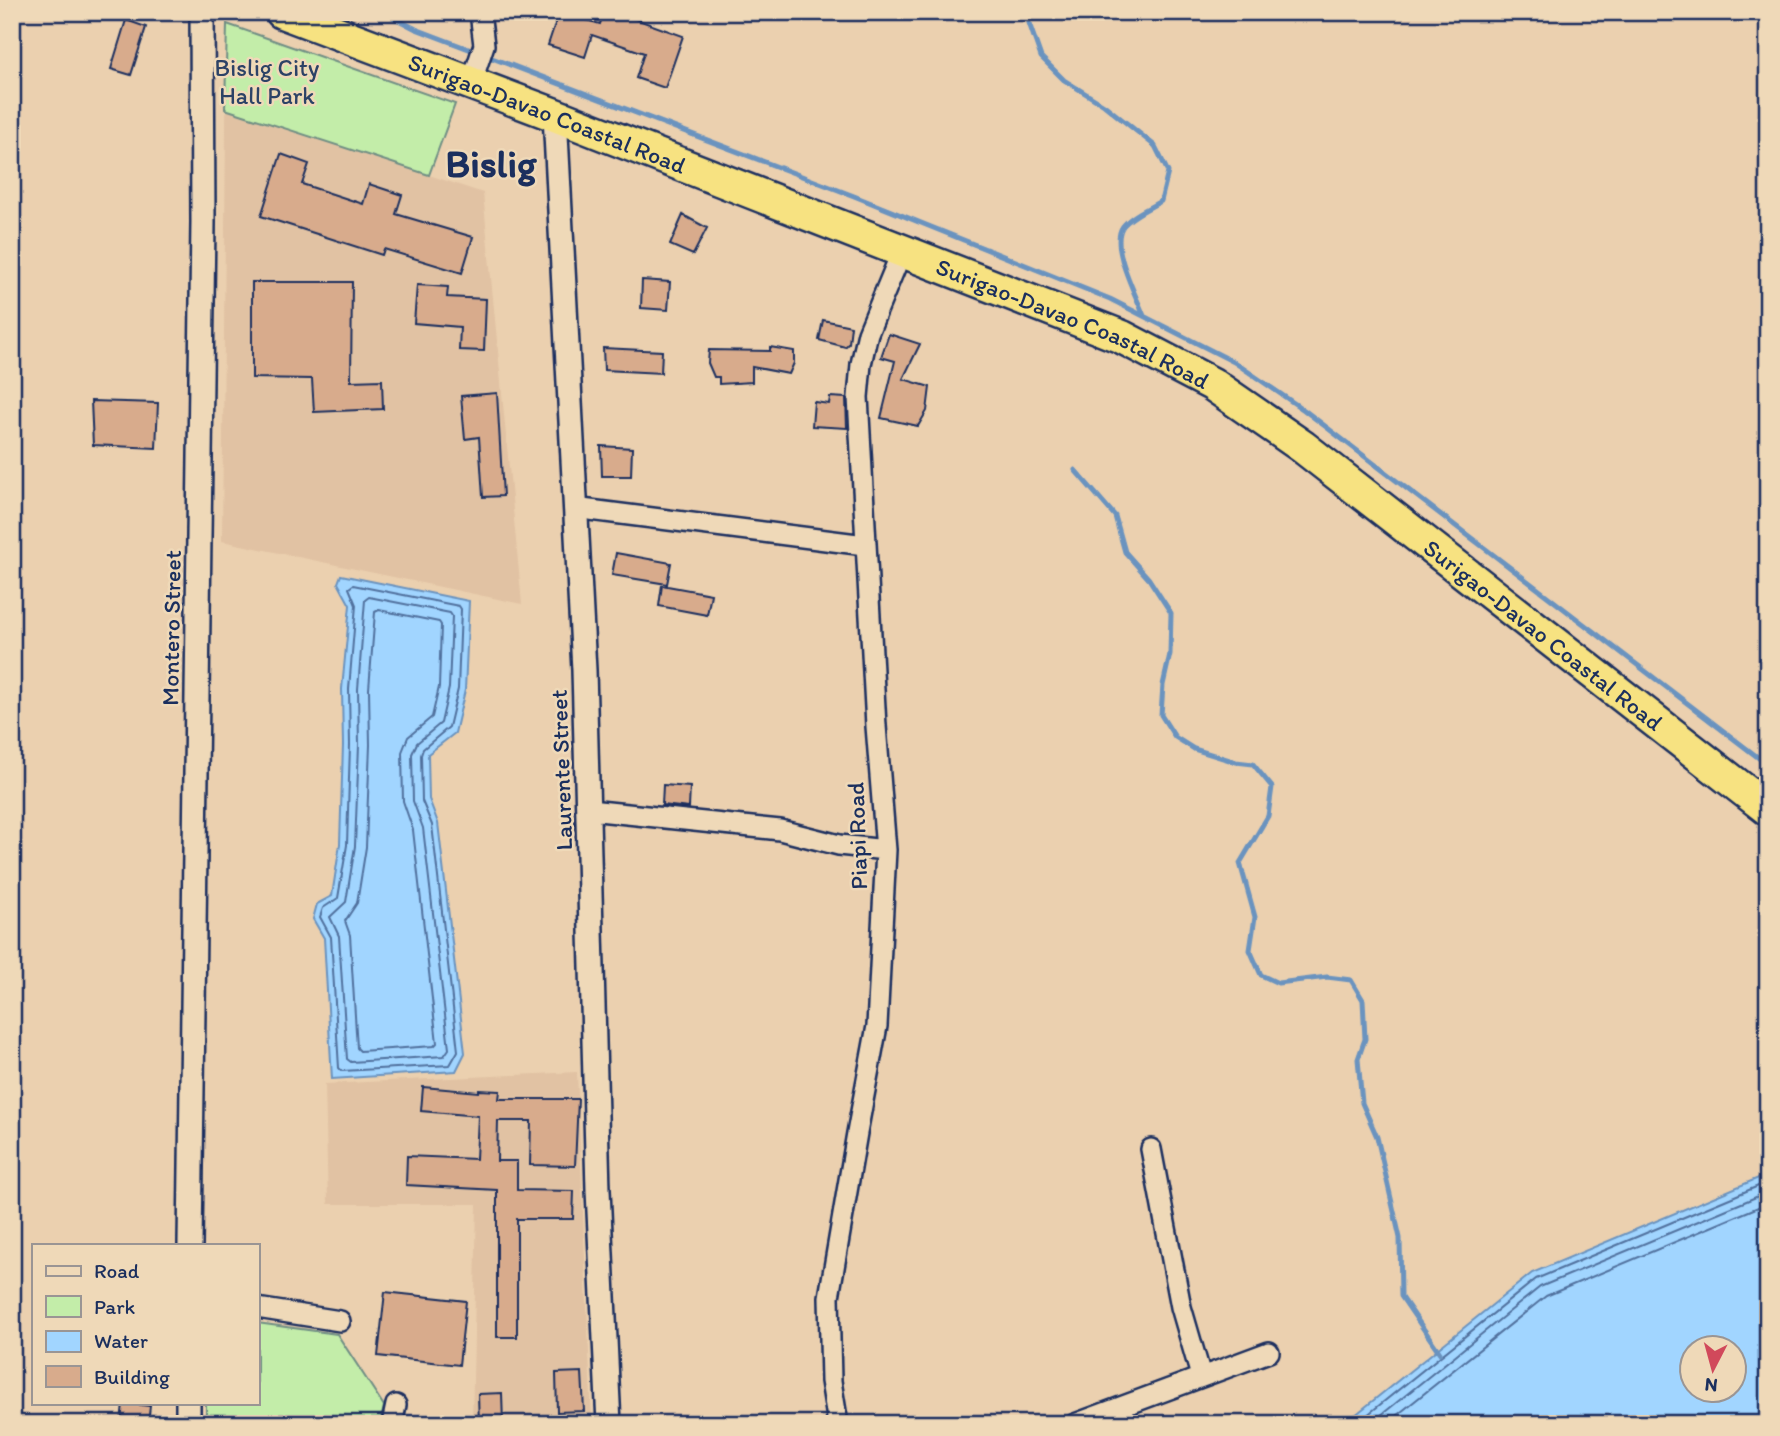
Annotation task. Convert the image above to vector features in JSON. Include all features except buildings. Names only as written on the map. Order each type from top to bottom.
[{"type":"highway","name":"Surigao-Davao Coastal Road","points":[[282,12],[555,115],[1122,337],[1212,384],[1303,447],[1768,808]]},
{"type":"street","name":"Montero Street","points":[[190,1244],[203,222],[202,12]]},
{"type":"street","points":[[471,84],[484,45],[480,12]]},
{"type":"street","name":"Laurente Street","points":[[555,115],[584,670],[598,1190],[609,1424]]},
{"type":"street","name":"Piapi Road","points":[[838,1424],[831,1381],[830,1297],[877,1026],[886,850],[865,545],[858,397],[861,364],[868,333],[902,251]]},
{"type":"street","points":[[574,508],[865,545]]},
{"type":"street","points":[[589,810],[780,830],[839,845],[886,850]]},
{"type":"street","points":[[1151,1149],[1181,1307],[1201,1376]]},
{"type":"street","points":[[259,1308],[340,1321]]},
{"type":"street","points":[[1075,1424],[1269,1352]]},
{"type":"street","points":[[188,1404],[188,1424]]},
{"type":"shaded area","points":[[227,24],[455,104],[429,175],[483,193],[522,604],[222,541]]},
{"type":"shaded area","points":[[577,1072],[592,1424],[472,1424],[477,1204],[328,1204],[325,1084]]},
{"type":"green space","name":"Bislig City Hall Park","points":[[227,24],[455,104],[429,175],[225,109]]},
{"type":"green space","points":[[259,1323],[337,1334],[384,1406],[380,1424],[206,1424],[206,1404],[259,1404]]},
{"type":"water","points":[[341,575],[469,601],[465,690],[455,733],[428,754],[429,799],[438,823],[465,1053],[456,1071],[332,1079],[324,938],[313,919],[317,904],[332,896],[340,844],[342,689],[350,605],[338,583]]},
{"type":"water","points":[[1768,1174],[1768,1424],[1344,1424],[1532,1273]]},
{"type":"waterway","points":[[383,12],[416,29],[474,51]]},
{"type":"waterway","points":[[1030,12],[1029,23],[1041,57],[1064,80],[1104,105],[1155,146],[1168,172],[1161,201],[1131,218],[1120,234],[1121,257],[1144,316]]},
{"type":"waterway","points":[[492,58],[854,196],[1110,299],[1234,362],[1304,410],[1768,765]]},
{"type":"waterway","points":[[1075,470],[1115,516],[1125,552],[1149,579],[1171,613],[1170,654],[1163,685],[1161,715],[1175,737],[1194,749],[1236,762],[1253,764],[1272,787],[1268,816],[1240,863],[1255,917],[1250,950],[1261,975],[1278,983],[1327,977],[1351,980],[1363,1000],[1365,1039],[1358,1059],[1362,1103],[1377,1137],[1400,1238],[1401,1296],[1440,1353]]},
{"type":"district","name":"Bislig","points":[[491,164]]}]
